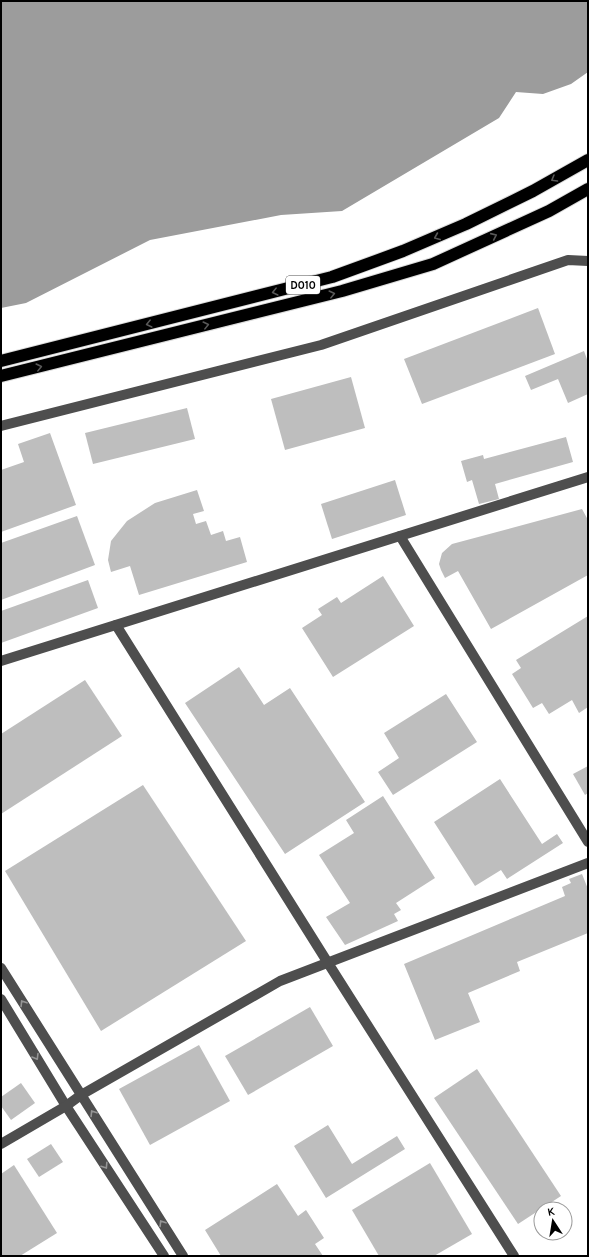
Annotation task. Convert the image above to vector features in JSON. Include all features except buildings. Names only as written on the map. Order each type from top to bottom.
[{"type":"highway","name":"D010","points":[[1,361],[332,278],[403,251],[466,224],[533,191],[588,160]]},
{"type":"highway","name":"D010","points":[[1,376],[342,291],[433,264],[549,211],[588,189]]},
{"type":"street","points":[[1,426],[321,345],[568,260],[588,261]]},
{"type":"street","points":[[1,661],[588,477]]},
{"type":"street","points":[[400,536],[588,842]]},
{"type":"street","points":[[116,625],[514,1256]]},
{"type":"street","points":[[1,1144],[66,1106],[81,1095],[280,981],[588,863]]},
{"type":"street","points":[[1,968],[183,1256]]},
{"type":"street","points":[[1,999],[66,1106],[164,1256]]},
{"type":"shaded area","points":[[1,1],[588,1],[588,72],[571,84],[543,94],[516,92],[499,118],[342,211],[281,215],[150,240],[26,303],[1,308]]}]
